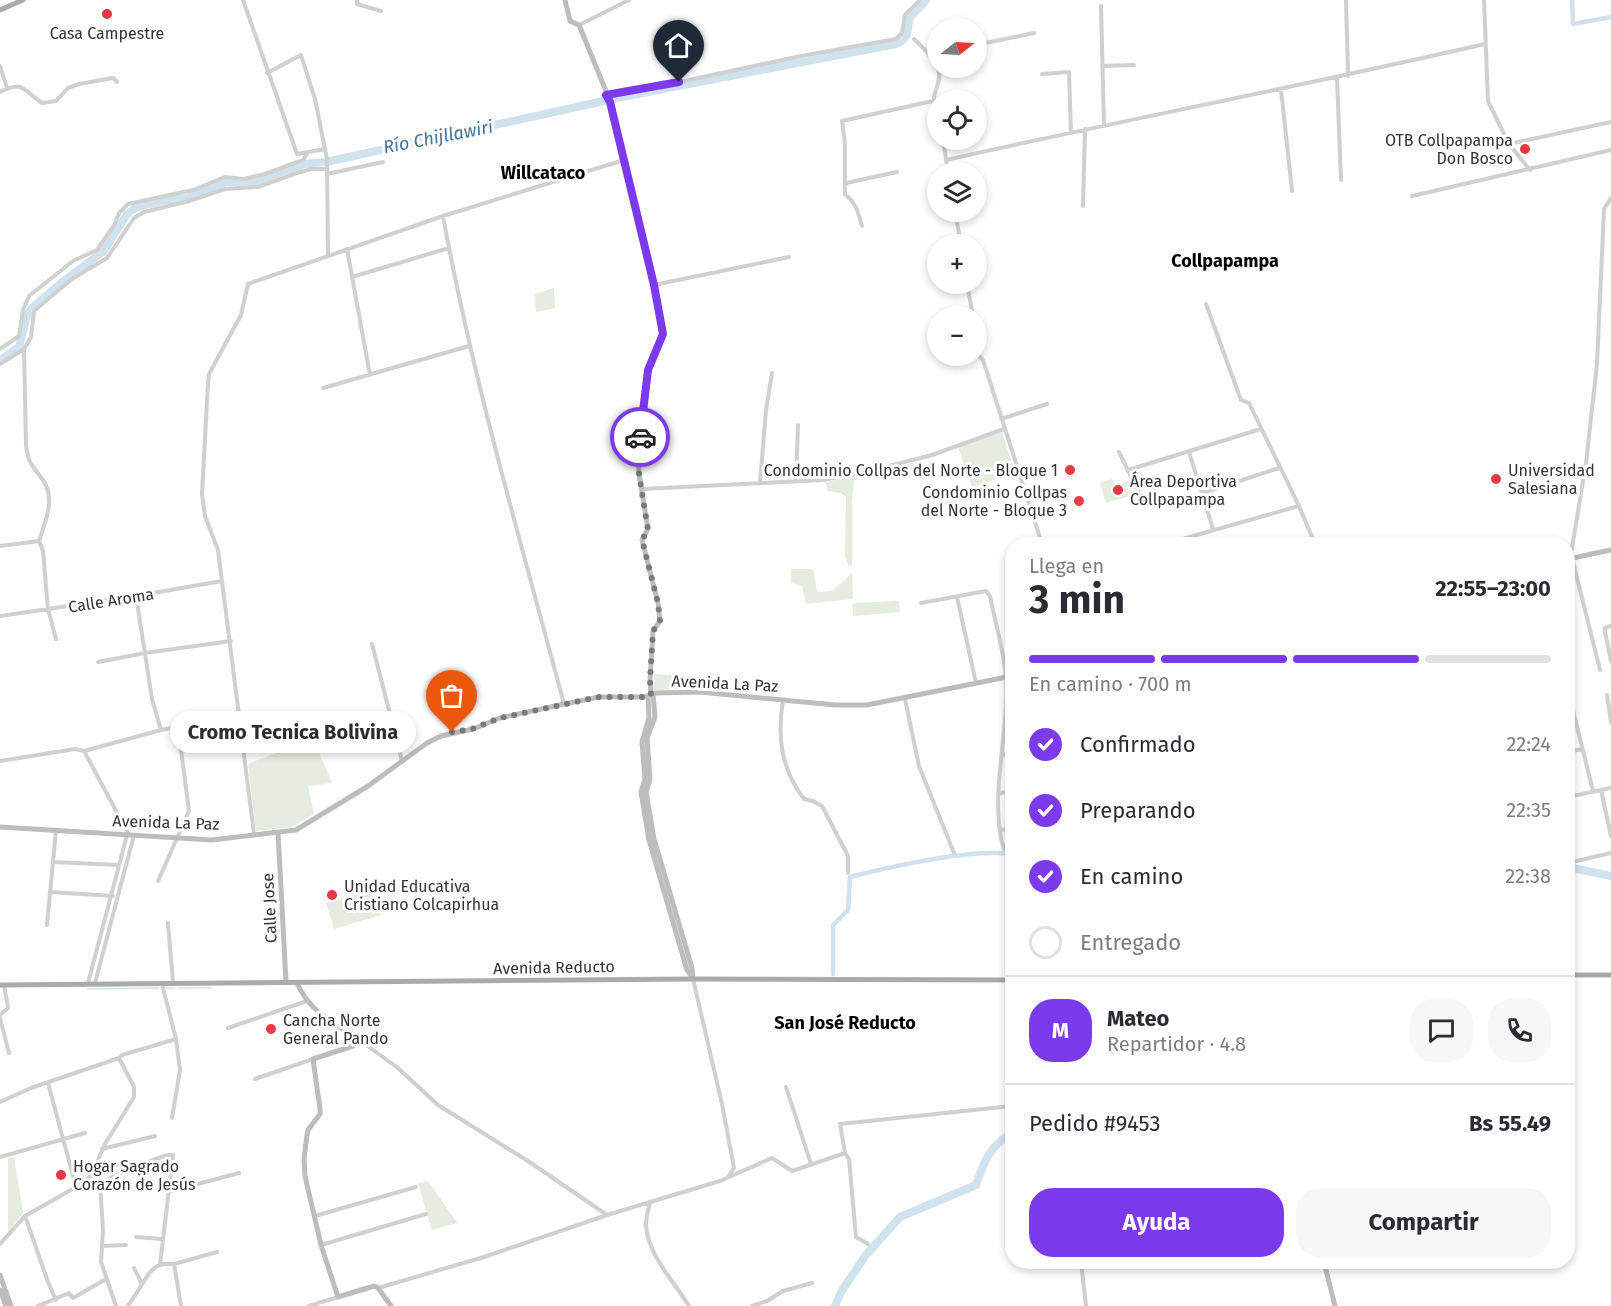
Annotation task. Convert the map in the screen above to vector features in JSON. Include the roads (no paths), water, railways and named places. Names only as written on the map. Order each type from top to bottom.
[{"type":"main road","points":[[0,10],[23,0]]},
{"type":"main road","points":[[565,0],[570,21],[579,25],[608,98],[654,285],[663,334],[648,370],[638,454],[648,530],[642,540],[658,603],[660,621],[653,631],[649,718],[642,742],[647,768],[641,792],[687,970],[693,979]]},
{"type":"main road","points":[[1575,558],[1611,550]]},
{"type":"main road","name":"Avenida La Paz","points":[[0,827],[212,840],[296,830],[368,786],[441,736],[472,729],[500,718],[564,704],[599,697],[644,697],[700,692],[835,705],[867,705],[1005,678]]},
{"type":"main road","name":"Calle Jose","points":[[278,832],[286,982]]},
{"type":"main road","points":[[1575,975],[1611,975]]},
{"type":"main road","name":"Avenida Reducto","points":[[2,985],[693,979],[1005,980]]},
{"type":"main road","points":[[297,982],[307,1001],[318,1013],[358,1039],[353,1046],[313,1059],[321,1109],[309,1130],[304,1159],[305,1176],[321,1245],[338,1297],[374,1286],[391,1306]]},
{"type":"main road","points":[[1326,1269],[1335,1306]]},
{"type":"main road","points":[[0,1275],[11,1306]]},
{"type":"main road","points":[[0,1290],[6,1306]]},
{"type":"street","points":[[243,0],[297,154],[325,149]]},
{"type":"street","points":[[357,0],[357,4],[381,11]]},
{"type":"street","points":[[579,25],[629,0]]},
{"type":"street","points":[[608,98],[801,56],[896,39],[902,33],[905,15],[920,0]]},
{"type":"street","points":[[1346,0],[1348,76]]},
{"type":"street","points":[[1484,0],[1488,101],[1509,144],[1530,170]]},
{"type":"street","points":[[1101,6],[1104,125]]},
{"type":"street","points":[[987,43],[1034,33]]},
{"type":"street","points":[[914,39],[927,53]]},
{"type":"street","points":[[944,150],[946,160],[1104,125],[1348,76],[1485,44]]},
{"type":"street","points":[[267,73],[301,55],[315,99],[327,159],[328,256]]},
{"type":"street","points":[[1102,66],[1134,65]]},
{"type":"street","points":[[0,66],[7,89]]},
{"type":"street","points":[[1042,74],[1069,72],[1071,133]]},
{"type":"street","points":[[0,92],[13,86],[22,87],[42,103],[56,101],[68,88],[79,84],[113,78],[117,82]]},
{"type":"street","points":[[1337,78],[1341,180]]},
{"type":"street","points":[[1281,89],[1292,191]]},
{"type":"street","points":[[862,226],[853,201],[845,194],[842,121],[927,102]]},
{"type":"street","points":[[1509,144],[1611,122]]},
{"type":"street","points":[[1083,206],[1085,129]]},
{"type":"street","points":[[1412,196],[1611,150]]},
{"type":"street","points":[[0,349],[19,336],[23,310],[29,296],[73,261],[97,250],[115,224],[119,213],[128,204],[194,190],[225,177],[244,179],[265,174],[303,160],[308,152]]},
{"type":"street","points":[[254,834],[218,550],[205,516],[202,494],[209,374],[241,315],[248,284],[443,216],[624,160]]},
{"type":"street","points":[[327,174],[383,162]]},
{"type":"street","points":[[0,364],[24,349],[31,337],[34,310],[72,279],[107,258],[134,218],[144,212],[225,189],[258,187],[297,172],[327,167]]},
{"type":"street","points":[[846,183],[897,172]]},
{"type":"street","points":[[1574,537],[1586,463],[1597,364],[1604,209],[1611,198]]},
{"type":"street","points":[[1604,209],[1611,208]]},
{"type":"street","points":[[443,216],[469,346],[564,704]]},
{"type":"street","points":[[352,277],[449,248]]},
{"type":"street","points":[[347,249],[370,375]]},
{"type":"street","points":[[654,285],[789,257]]},
{"type":"street","points":[[1206,304],[1241,400],[1249,403],[1312,537]]},
{"type":"street","points":[[323,388],[469,346]]},
{"type":"street","points":[[24,349],[28,458],[33,470],[45,482],[48,494],[49,512],[39,541],[43,551],[48,609],[56,639]]},
{"type":"street","points":[[985,366],[1040,537]]},
{"type":"street","points":[[760,483],[766,410],[772,373]]},
{"type":"street","points":[[1001,419],[1047,404]]},
{"type":"street","points":[[796,481],[798,425]]},
{"type":"street","points":[[641,489],[823,480],[871,471],[932,455],[1004,429]]},
{"type":"street","points":[[1128,470],[1261,429]]},
{"type":"street","points":[[1119,452],[1138,490]]},
{"type":"street","points":[[1189,452],[1214,529]]},
{"type":"street","points":[[1202,493],[1279,468]]},
{"type":"street","points":[[1187,537],[1299,506]]},
{"type":"street","points":[[0,546],[39,541]]},
{"type":"street","points":[[1575,578],[1600,670]]},
{"type":"street","name":"Calle Aroma","points":[[0,616],[222,581]]},
{"type":"street","points":[[921,603],[986,591],[990,596],[1005,660]]},
{"type":"street","points":[[136,596],[152,699],[161,730]]},
{"type":"street","points":[[957,597],[976,684]]},
{"type":"street","points":[[1611,626],[1605,628],[1611,661]]},
{"type":"street","points":[[98,662],[231,641]]},
{"type":"street","points":[[372,644],[402,761]]},
{"type":"street","points":[[1607,694],[1611,723]]},
{"type":"street","points":[[905,699],[919,766],[954,853]]},
{"type":"street","points":[[783,700],[780,741],[790,779],[804,799],[822,806],[848,856],[848,873]]},
{"type":"street","points":[[0,761],[75,749],[84,751],[161,730],[240,714]]},
{"type":"street","points":[[1005,718],[1000,793],[1001,830],[1005,849]]},
{"type":"street","points":[[1575,720],[1593,791]]},
{"type":"street","points":[[158,881],[189,811],[177,727]]},
{"type":"street","points":[[1575,750],[1582,749]]},
{"type":"street","points":[[84,751],[130,835],[88,983]]},
{"type":"street","points":[[1575,795],[1611,788]]},
{"type":"street","points":[[1600,790],[1611,836]]},
{"type":"street","points":[[1000,793],[1005,792]]},
{"type":"street","points":[[1001,830],[1005,829]]},
{"type":"street","points":[[47,925],[56,830]]},
{"type":"street","points":[[96,983],[119,865],[130,835]]},
{"type":"street","points":[[1575,861],[1611,853]]},
{"type":"street","points":[[53,862],[119,865]]},
{"type":"street","points":[[50,892],[114,896]]},
{"type":"street","points":[[168,923],[173,983]]},
{"type":"street","points":[[693,979],[722,1104],[734,1168],[728,1178]]},
{"type":"street","points":[[162,983],[176,1038],[180,1070],[172,1118]]},
{"type":"street","points":[[2,985],[8,1008],[0,1017],[9,1053]]},
{"type":"street","points":[[228,1028],[307,1001]]},
{"type":"street","points":[[0,1102],[122,1055],[176,1038]]},
{"type":"street","points":[[358,1039],[398,1068],[438,1105],[531,1163],[608,1215]]},
{"type":"street","points":[[0,1244],[25,1216],[91,1176],[102,1150],[134,1097],[134,1087],[119,1058]]},
{"type":"street","points":[[255,1079],[313,1059]]},
{"type":"street","points":[[48,1083],[76,1187]]},
{"type":"street","points":[[786,1087],[811,1164]]},
{"type":"street","points":[[868,1244],[856,1236],[849,1159],[845,1153],[840,1124],[1005,1107]]},
{"type":"street","points":[[0,1157],[85,1133]]},
{"type":"street","points":[[102,1150],[155,1136]]},
{"type":"street","points":[[378,1288],[484,1257],[728,1178],[772,1158],[792,1171],[845,1153]]},
{"type":"street","points":[[76,1187],[98,1184],[131,1168],[172,1155],[160,1265]]},
{"type":"street","points":[[168,1192],[239,1173]]},
{"type":"street","points":[[91,1176],[98,1184],[102,1246],[100,1263],[116,1306]]},
{"type":"street","points":[[315,1216],[416,1187]]},
{"type":"street","points":[[650,1202],[646,1228],[659,1264],[681,1291],[689,1306]]},
{"type":"street","points":[[321,1245],[426,1214]]},
{"type":"street","points":[[25,1216],[56,1300]]},
{"type":"street","points":[[136,1237],[162,1239]]},
{"type":"street","points":[[102,1246],[126,1245]]},
{"type":"street","points":[[128,1306],[150,1272],[160,1265],[174,1264],[217,1252]]},
{"type":"street","points":[[174,1264],[181,1306]]},
{"type":"street","points":[[134,1268],[142,1284]]},
{"type":"street","points":[[1082,1269],[1086,1306]]},
{"type":"street","points":[[38,1306],[69,1293],[73,1298],[106,1279]]},
{"type":"street","points":[[752,1306],[767,1301],[783,1291],[812,1282]]},
{"type":"street","points":[[309,1306],[338,1297]]},
{"type":"waterway","name":"Río Chijllawiri","points":[[0,360],[19,347],[27,315],[33,307],[104,251],[127,214],[137,207],[187,198],[226,182],[253,183],[304,164],[326,162],[622,97],[896,44],[905,38],[912,15],[926,0]]},
{"type":"waterway","points":[[1572,0],[1573,24],[1611,17]]},
{"type":"waterway","points":[[833,974],[833,925],[848,910],[850,877],[953,856],[1005,854]]},
{"type":"waterway","points":[[1575,868],[1611,876]]},
{"type":"waterway","points":[[88,989],[159,988]]},
{"type":"waterway","points":[[166,988],[174,988]]},
{"type":"waterway","points":[[179,988],[211,988]]},
{"type":"waterway","points":[[835,1306],[841,1292],[866,1255],[900,1217],[976,1185],[989,1154],[1005,1138]]},
{"type":"place","name":"Casa Campestre","points":[[107,14]]},
{"type":"place","name":"OTB Collpapampa Don Bosco","points":[[1525,149]]},
{"type":"place","name":"Condominio Collpas del Norte - Bloque 1","points":[[1070,470]]},
{"type":"place","name":"Universidad Salesiana","points":[[1496,479]]},
{"type":"place","name":"Área Deportiva Collpapampa","points":[[1118,490]]},
{"type":"place","name":"Condominio Collpas del Norte - Bloque 3","points":[[1079,501]]},
{"type":"place","name":"Cromo Tecnica Bolivina","points":[[452,732]]},
{"type":"place","name":"Unidad Educativa Cristiano Colcapirhua","points":[[332,895]]},
{"type":"place","name":"Cancha Norte General Pando","points":[[271,1029]]},
{"type":"place","name":"Hogar Sagrado Corazón de Jesús","points":[[61,1175]]},
{"type":"district","name":"Willcataco","points":[[543,173]]},
{"type":"district","name":"Collpapampa","points":[[1225,261]]},
{"type":"district","name":"San José Reducto","points":[[845,1023]]}]
